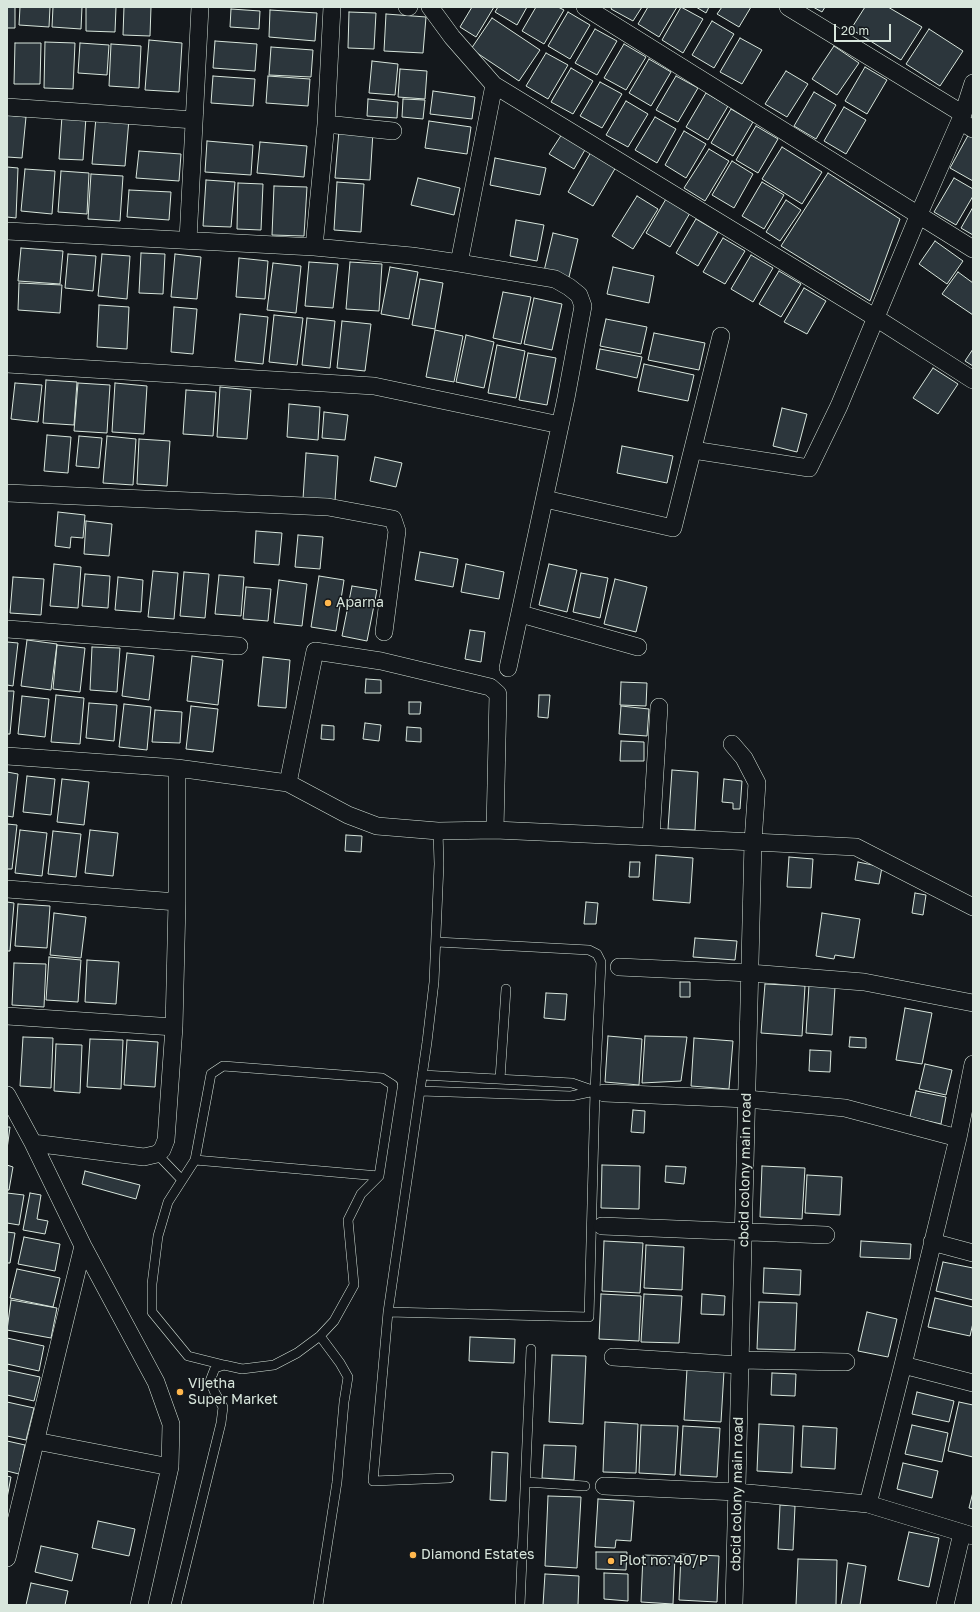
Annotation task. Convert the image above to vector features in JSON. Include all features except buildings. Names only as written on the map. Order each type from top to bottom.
[{"type":"street","points":[[188,240],[200,7]]},
{"type":"street","points":[[314,247],[326,124],[332,7]]},
{"type":"street","points":[[430,7],[452,37],[494,85],[876,318],[973,380]]},
{"type":"street","points":[[585,7],[973,249]]},
{"type":"street","points":[[788,7],[965,121]]},
{"type":"street","points":[[692,450],[809,468],[839,406],[919,214],[965,121],[973,84]]},
{"type":"street","points":[[459,263],[494,85]]},
{"type":"street","points":[[7,107],[194,120]]},
{"type":"street","points":[[326,124],[394,131]]},
{"type":"street","points":[[7,231],[314,247],[412,256],[555,279],[580,295],[583,306],[545,499],[508,668]]},
{"type":"street","points":[[545,499],[673,528],[721,336]]},
{"type":"street","points":[[7,364],[374,386],[560,425]]},
{"type":"street","points":[[7,493],[328,507],[393,519],[397,531],[384,632]]},
{"type":"street","points":[[521,614],[638,648]]},
{"type":"street","points":[[7,629],[239,646]]},
{"type":"street","points":[[288,783],[315,651],[381,661],[490,687],[498,694],[495,830]]},
{"type":"street","points":[[651,837],[659,707]]},
{"type":"street","name":"cbcid colony main road","points":[[732,744],[744,758],[757,783],[753,842],[734,1605]]},
{"type":"street","points":[[7,756],[177,768],[288,783],[348,815],[377,826],[438,831],[495,830],[856,847],[973,907]]},
{"type":"street","points":[[33,1143],[144,1157],[157,1154],[162,1150],[166,1140],[174,1027],[177,902],[177,768]]},
{"type":"street","points":[[7,889],[177,902]]},
{"type":"street","points":[[620,967],[750,973],[864,982],[973,1003]]},
{"type":"street","points":[[7,1016],[174,1027]]},
{"type":"street","points":[[868,1504],[958,1138],[973,1064]]},
{"type":"street","points":[[600,1092],[747,1099],[845,1108],[958,1138]]},
{"type":"street","points":[[7,1095],[33,1143],[83,1246],[156,1382],[171,1424],[170,1467],[139,1605]]},
{"type":"street","points":[[602,1226],[826,1235]]},
{"type":"street","points":[[932,1242],[973,1253]]},
{"type":"street","points":[[7,1558],[83,1246]]},
{"type":"street","points":[[612,1357],[740,1362],[846,1362]]},
{"type":"street","points":[[903,1365],[973,1383]]},
{"type":"street","points":[[36,1441],[170,1467]]},
{"type":"street","points":[[604,1486],[737,1492],[868,1504],[967,1535],[945,1605]]},
{"type":"lane","points":[[438,831],[439,864],[437,942],[434,982],[388,1312],[373,1481],[449,1478]]},
{"type":"lane","points":[[388,1312],[589,1317],[600,1092],[601,962],[597,954],[589,950],[437,942]]},
{"type":"lane","points":[[500,1079],[506,989]]},
{"type":"lane","points":[[223,1066],[382,1078],[393,1085],[379,1176],[361,1194],[348,1220],[354,1285],[334,1322],[320,1336],[296,1353],[274,1365],[242,1369],[188,1356],[152,1312],[152,1284],[158,1236],[168,1202],[182,1180],[195,1160],[211,1074],[223,1066]]},
{"type":"lane","points":[[422,1075],[572,1083],[600,1092]]},
{"type":"lane","points":[[420,1091],[571,1096],[600,1092]]},
{"type":"lane","points":[[157,1154],[182,1180]]},
{"type":"lane","points":[[195,1160],[379,1176]]},
{"type":"lane","points":[[318,1605],[337,1482],[344,1402],[348,1377],[340,1363],[320,1336]]},
{"type":"lane","points":[[520,1605],[531,1349]]},
{"type":"lane","points":[[176,1605],[221,1423],[223,1407],[210,1381],[214,1368],[224,1365]]},
{"type":"lane","points":[[526,1482],[585,1486]]},
{"type":"place","name":"Aparna","points":[[328,603]]},
{"type":"place","name":"Vijetha Super Market","points":[[180,1392]]},
{"type":"place","name":"Diamond Estates","points":[[413,1555]]},
{"type":"place","name":"Plot no: 40/P","points":[[611,1561]]}]
